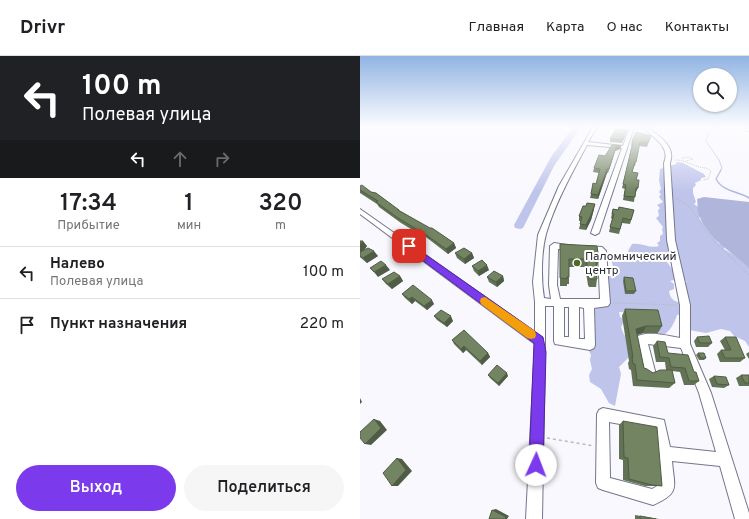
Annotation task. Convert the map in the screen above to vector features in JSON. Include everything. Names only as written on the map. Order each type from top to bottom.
[{"type":"street","points":[[534,519],[540,352],[540,302],[537,282],[542,235],[562,186],[582,149]]},
{"type":"street","points":[[595,233],[624,149]]},
{"type":"street","points":[[668,149],[671,158],[669,194],[671,240],[685,305],[685,344],[705,393],[743,519]]},
{"type":"street","points":[[360,211],[539,341]]},
{"type":"street","points":[[540,302],[557,302],[589,304],[605,303],[602,251],[599,249],[572,248],[567,246],[554,246],[553,284],[557,302],[558,341],[590,345],[589,304]]},
{"type":"street","points":[[574,303],[574,343]]},
{"type":"street","points":[[649,371],[642,339],[685,344]]},
{"type":"street","points":[[602,414],[659,425],[664,453],[667,489],[653,497],[603,483],[603,448],[602,414]]},
{"type":"street","points":[[664,453],[725,460]]},
{"type":"path","points":[[671,158],[685,160],[698,167],[706,167],[711,171],[708,179],[703,180]]},
{"type":"path","points":[[671,158],[679,160]]},
{"type":"path","points":[[669,194],[690,207],[711,238],[749,275]]},
{"type":"path","points":[[605,303],[685,305]]},
{"type":"path","points":[[537,438],[603,448]]},
{"type":"shaded area","points":[[557,149],[566,149],[554,166],[523,228],[515,228],[514,225],[551,157]]},
{"type":"shaded area","points":[[677,162],[683,163],[704,174],[706,177],[701,178],[701,180],[695,183],[696,185],[693,188],[696,202],[694,204],[701,209],[702,215],[699,218],[708,231],[717,239],[718,243],[724,245],[724,249],[742,260],[749,267],[749,347],[745,341],[734,336],[730,331],[721,329],[706,333],[689,330],[684,314],[677,315],[671,328],[660,336],[658,328],[643,313],[619,312],[620,317],[625,320],[621,327],[624,335],[630,337],[632,354],[619,367],[621,374],[615,406],[609,403],[601,389],[590,382],[589,375],[592,369],[590,360],[591,355],[588,349],[590,318],[604,295],[605,275],[608,267],[613,267],[611,259],[627,259],[631,255],[628,251],[632,244],[652,247],[659,246],[657,243],[660,241],[660,236],[663,234],[663,227],[656,218],[659,216],[658,210],[660,208],[657,205],[663,202],[659,197],[661,194],[659,192],[661,189],[659,180],[660,169],[676,164]],"holes":[[[670,256],[682,278],[687,282],[681,283],[683,302],[678,302],[672,298],[669,291],[674,289],[674,284],[670,281],[674,280],[675,273],[667,262]]]},
{"type":"shaded area","points":[[704,197],[749,202],[749,268],[721,244],[703,223],[698,213],[697,199]]},
{"type":"building","points":[[610,149],[615,149],[598,195],[591,194],[593,183],[596,184],[600,169],[594,168],[599,155],[605,156]]},
{"type":"building","points":[[631,149],[639,149],[632,172],[638,173],[636,180],[639,180],[635,197],[624,196],[626,185],[623,184]]},
{"type":"building","points":[[362,185],[371,192],[376,193],[398,210],[432,228],[454,243],[446,249],[419,230],[398,218],[376,202],[378,201],[360,190],[360,186]]},
{"type":"building","points":[[587,203],[595,204],[586,225],[580,224],[582,217],[579,216],[583,206],[586,206]]},
{"type":"building","points":[[619,207],[634,210],[631,220],[623,218],[620,229],[610,227],[614,214],[612,214],[613,209],[618,210]]},
{"type":"building","points":[[560,244],[597,246],[599,260],[596,260],[597,279],[590,279],[586,259],[569,259],[569,277],[567,277],[567,279],[560,278]]},
{"type":"building","points":[[368,248],[374,251],[363,258],[360,256],[360,252]]},
{"type":"building","points":[[464,248],[472,253],[464,259],[455,253]]},
{"type":"building","points":[[482,260],[487,265],[478,271],[472,266]]},
{"type":"building","points":[[381,261],[386,265],[374,272],[370,268]]},
{"type":"building","points":[[494,271],[503,276],[496,282],[487,277]]},
{"type":"building","points":[[394,272],[400,276],[388,284],[382,279]]},
{"type":"building","points":[[624,277],[633,278],[636,291],[626,291]]},
{"type":"building","points":[[413,285],[432,300],[424,306],[412,297],[409,299],[402,294]]},
{"type":"building","points":[[625,309],[658,310],[662,326],[646,326],[636,329],[644,368],[653,373],[660,370],[672,370],[675,383],[637,380],[635,364],[633,364]]},
{"type":"building","points":[[441,310],[451,316],[444,323],[434,316]]},
{"type":"building","points":[[464,330],[488,353],[480,361],[464,346],[461,349],[452,340]]},
{"type":"building","points":[[709,336],[712,343],[700,343],[697,337]]},
{"type":"building","points":[[725,337],[736,337],[745,358],[725,358],[721,350],[731,350]]},
{"type":"building","points":[[657,341],[665,342],[668,353],[688,355],[699,381],[689,381],[685,368],[671,367],[669,358],[660,357]]},
{"type":"building","points":[[698,353],[704,353],[706,358],[701,358]]},
{"type":"building","points":[[497,365],[507,373],[498,383],[488,375]]},
{"type":"building","points":[[741,375],[749,375],[749,383],[745,383]]},
{"type":"building","points":[[714,376],[726,377],[729,385],[717,384]]},
{"type":"building","points":[[374,419],[381,428],[365,444],[360,438],[360,432]]},
{"type":"building","points":[[623,421],[657,427],[662,486],[629,479],[628,458],[624,457]]},
{"type":"building","points":[[397,458],[406,470],[392,486],[383,473]]},
{"type":"building","points":[[492,510],[506,517],[505,519],[489,519]]},
{"type":"building","points":[[640,516],[656,519],[640,519]]},
{"type":"waterway","points":[[711,149],[719,160],[722,168],[720,171]]},
{"type":"waterway","points":[[721,170],[716,179],[719,183],[727,189],[749,198]]},
{"type":"slow traffic","points":[[485,301],[531,335]]},
{"type":"place","name":"Паломнический центр","points":[[577,263]]},
{"type":"route","points":[[409,246],[539,341],[540,352],[536,465]]}]
